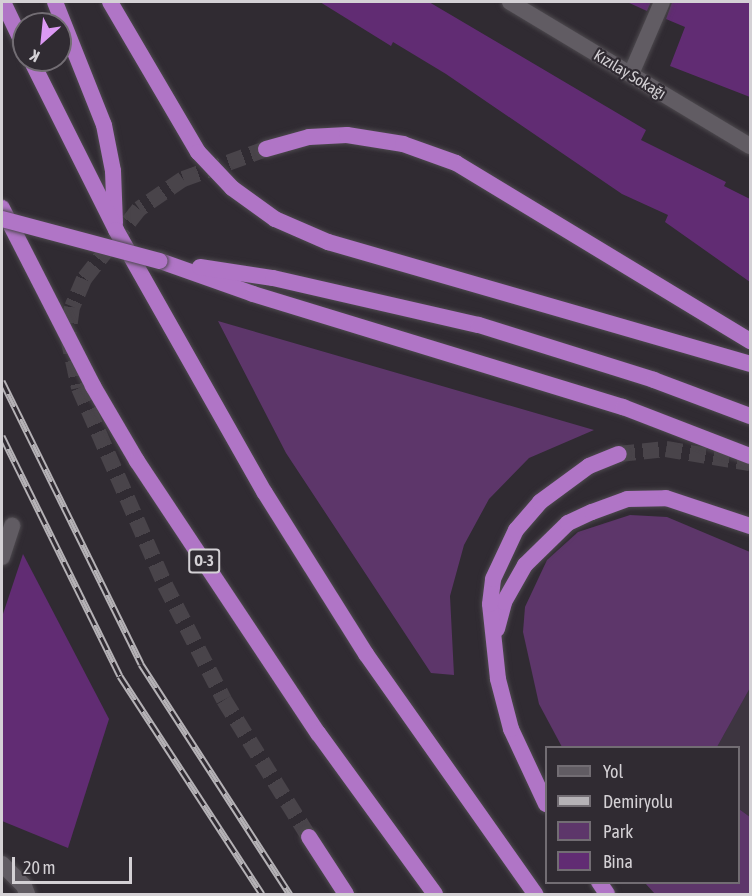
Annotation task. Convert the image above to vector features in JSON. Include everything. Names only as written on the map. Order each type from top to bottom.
[{"type":"highway","points":[[3,2],[12,21]]},
{"type":"highway","points":[[56,2],[104,125],[113,171],[116,230]]},
{"type":"highway","points":[[110,2],[198,152],[232,188],[275,219],[328,242],[750,364]]},
{"type":"highway","points":[[37,72],[116,230],[265,493],[366,654],[535,894]]},
{"type":"highway","points":[[266,149],[309,137],[347,135],[403,144],[456,164],[750,341]]},
{"type":"highway","name":"O-3","points":[[2,208],[93,386],[137,461],[318,732],[435,894]]},
{"type":"highway","points":[[2,219],[160,261],[253,294],[623,408],[750,456]]},
{"type":"highway","points":[[160,261],[273,278],[479,325],[654,380],[750,416]]},
{"type":"highway","points":[[545,802],[534,784],[511,729],[498,679],[490,604],[493,579],[516,530],[540,502],[567,480],[620,454]]},
{"type":"highway","points":[[495,639],[504,602],[525,565],[568,523],[592,512],[627,499],[666,498],[750,526]]},
{"type":"highway","points":[[309,837],[346,894]]},
{"type":"street","name":"Kızılay Sokağı","points":[[510,2],[750,146]]},
{"type":"street","points":[[631,74],[662,2]]},
{"type":"street","points":[[2,557],[12,526]]},
{"type":"street","points":[[2,864],[24,886],[27,894]]},
{"type":"shaded area","points":[[750,688],[750,817],[740,810],[740,746],[718,746]]},
{"type":"green space","points":[[218,321],[594,430],[529,458],[489,499],[464,545],[450,596],[454,675],[431,673],[286,453]]},
{"type":"green space","points":[[630,515],[667,517],[750,552],[750,688],[718,746],[561,746],[539,704],[523,632],[525,607],[547,560],[578,532]]},
{"type":"green space","points":[[740,810],[750,817],[750,894],[655,894],[646,884],[740,884]]},
{"type":"building","points":[[320,2],[429,2],[646,130],[641,140],[726,182],[724,186],[750,199],[750,282],[665,222],[668,215],[622,194],[446,74],[393,42],[391,46]]},
{"type":"building","points":[[627,2],[651,2],[647,11]]},
{"type":"building","points":[[672,2],[750,2],[750,97],[670,66],[685,27],[666,19]]},
{"type":"building","points":[[23,554],[109,719],[68,848],[2,821],[2,617]]},
{"type":"tunnel","points":[[266,149],[183,179],[139,209],[84,279],[72,307],[68,337],[79,388],[165,585],[224,700],[309,837]]},
{"type":"tunnel","points":[[619,454],[666,449],[750,463]]},
{"type":"railway","points":[[2,381],[141,664],[290,894]]},
{"type":"railway","points":[[2,436],[120,676],[262,894]]}]
